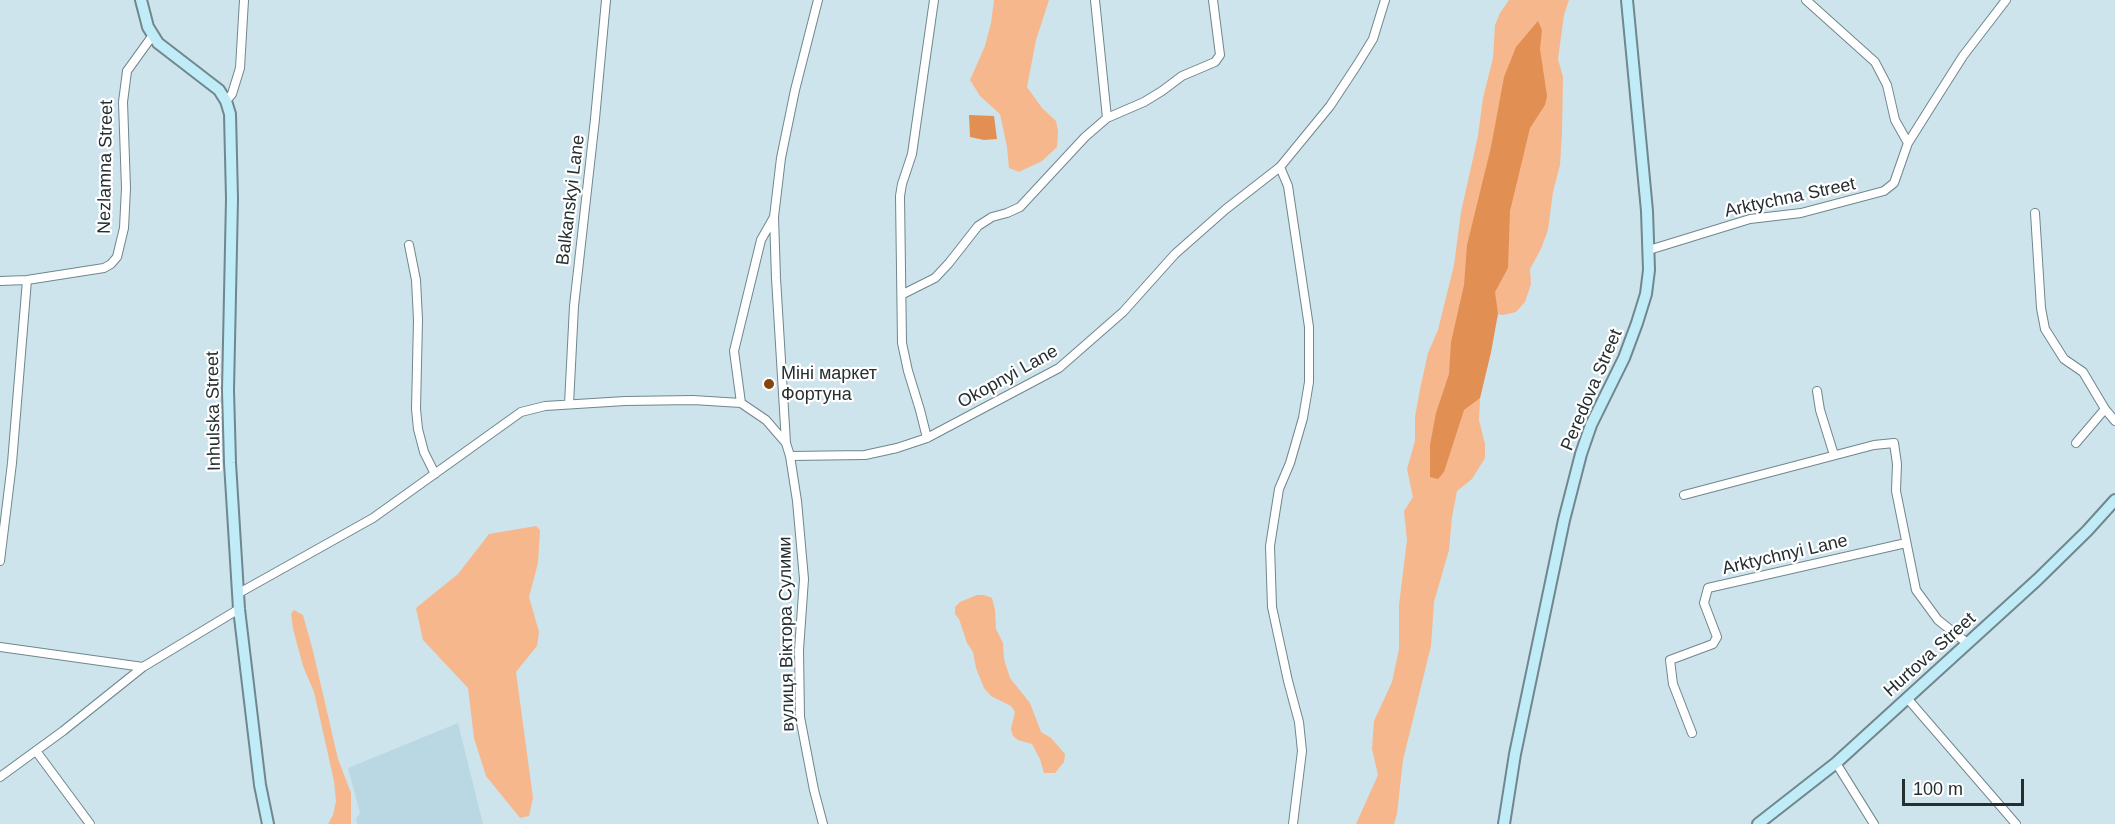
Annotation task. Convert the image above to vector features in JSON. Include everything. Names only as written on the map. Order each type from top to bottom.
[{"type":"street","points":[[141,0],[145,18],[153,36],[169,53],[219,90],[226,101],[232,94],[240,68],[244,0]]},
{"type":"street","name":"Balkanskyi Lane","points":[[569,404],[574,306],[596,119],[606,0]]},
{"type":"street","name":"вулиця Віктора Сулими","points":[[818,0],[795,90],[774,217],[786,443],[797,501],[804,579],[799,650],[800,717],[823,824]]},
{"type":"street","points":[[927,438],[902,343],[900,196],[912,154],[934,0]]},
{"type":"street","points":[[1095,0],[1107,118]]},
{"type":"street","points":[[903,294],[935,278],[978,226],[992,217],[1020,207],[1085,137],[1107,118],[1144,102],[1182,76],[1215,62],[1220,55],[1213,0]]},
{"type":"street","name":"Okopnyi Lane","points":[[790,456],[865,454],[897,448],[927,438],[1059,368],[1122,312],[1175,254],[1226,209],[1280,167],[1330,106],[1357,65],[1373,39],[1385,0]]},
{"type":"street","name":"Peredova Street","points":[[1504,824],[1515,754],[1585,441],[1624,358],[1646,294],[1649,250],[1627,0]]},
{"type":"street","points":[[1806,0],[1875,62],[1887,85],[1895,120],[1908,143]]},
{"type":"street","name":"Arktychna Street","points":[[1649,250],[1750,219],[1801,213],[1884,191],[1894,183],[1908,143],[1964,56],[2006,0]]},
{"type":"street","name":"Nezlamna Street","points":[[0,281],[27,280],[104,268],[117,257],[124,228],[126,188],[123,102],[127,71],[153,36]]},
{"type":"street","name":"Inhulska Street","points":[[226,101],[232,133],[228,390],[230,452],[240,609],[260,785],[268,824]]},
{"type":"street","points":[[1280,167],[1288,186],[1309,327],[1310,382],[1297,441],[1279,489],[1270,546],[1272,607],[1299,722],[1302,751],[1293,824]]},
{"type":"street","points":[[2035,213],[2041,308],[2045,329],[2064,359],[2083,372],[2105,409],[2115,421]]},
{"type":"street","name":"вулиця Віктора Сулими","points":[[774,217],[761,240],[734,351],[741,403],[766,420],[786,443]]},
{"type":"street","points":[[409,245],[416,280],[418,320],[416,409],[418,429],[424,452],[435,474]]},
{"type":"street","points":[[0,561],[12,463],[27,280]]},
{"type":"street","points":[[1817,391],[1820,410],[1834,455]]},
{"type":"street","points":[[239,593],[373,518],[521,412],[545,406],[569,404],[693,400],[741,403]]},
{"type":"street","points":[[2076,443],[2105,409]]},
{"type":"street","points":[[1684,495],[1834,455],[1894,443],[1896,491],[1916,590],[1938,620],[1967,643]]},
{"type":"street","name":"Hurtova Street","points":[[1758,824],[1836,763],[2037,580],[2115,500]]},
{"type":"street","name":"Arktychnyi Lane","points":[[1692,733],[1673,684],[1670,660],[1713,644],[1717,637],[1704,603],[1708,588],[1906,543]]},
{"type":"street","points":[[0,777],[143,667],[240,609]]},
{"type":"street","points":[[0,647],[143,667]]},
{"type":"street","points":[[1907,698],[2016,824]]},
{"type":"street","points":[[36,751],[90,824]]},
{"type":"street","points":[[1836,763],[1874,824]]},
{"type":"shaded area","points":[[994,0],[1049,0],[1036,40],[1027,87],[1042,108],[1056,121],[1057,147],[1042,161],[1019,172],[1009,168],[1000,114],[980,96],[970,80],[985,46]]},
{"type":"shaded area","points":[[1509,0],[1569,0],[1564,15],[1558,59],[1563,77],[1560,165],[1553,192],[1548,230],[1530,269],[1531,284],[1525,302],[1516,312],[1497,314],[1480,398],[1479,420],[1485,444],[1485,458],[1472,479],[1457,491],[1449,550],[1434,602],[1431,646],[1403,760],[1394,824],[1356,824],[1378,775],[1372,749],[1374,721],[1392,682],[1399,649],[1399,605],[1407,540],[1404,511],[1413,497],[1407,469],[1415,441],[1415,417],[1420,389],[1428,353],[1438,330],[1454,265],[1461,212],[1493,58],[1495,25]]},
{"type":"shaded area","points":[[1538,21],[1542,30],[1540,49],[1547,96],[1545,105],[1530,128],[1510,211],[1508,268],[1495,292],[1498,314],[1480,398],[1464,410],[1444,472],[1438,479],[1430,477],[1430,445],[1436,413],[1449,374],[1451,342],[1464,285],[1467,245],[1491,147],[1504,77],[1516,47]]},
{"type":"shaded area","points":[[969,115],[994,116],[997,139],[984,140],[970,137]]},
{"type":"shaded area","points":[[536,526],[540,530],[538,563],[529,597],[539,632],[537,646],[516,672],[533,798],[529,816],[520,818],[486,776],[474,738],[468,688],[423,640],[416,608],[458,574],[489,534]]},
{"type":"shaded area","points":[[977,595],[992,598],[996,629],[1003,643],[1004,659],[1010,678],[1030,703],[1041,732],[1051,738],[1065,754],[1064,762],[1055,773],[1044,773],[1032,744],[1013,736],[1011,729],[1015,712],[1011,706],[991,696],[984,688],[976,668],[973,652],[955,614],[955,607],[960,602]]},
{"type":"shaded area","points":[[294,610],[303,615],[338,759],[351,793],[351,824],[328,824],[336,801],[334,781],[314,692],[303,666],[293,629],[291,614]]},
{"type":"shaded area","points":[[458,723],[483,824],[357,824],[356,819],[360,813],[348,768]]},
{"type":"place","name":"Міні маркет Фортуна","points":[[769,384]]}]
